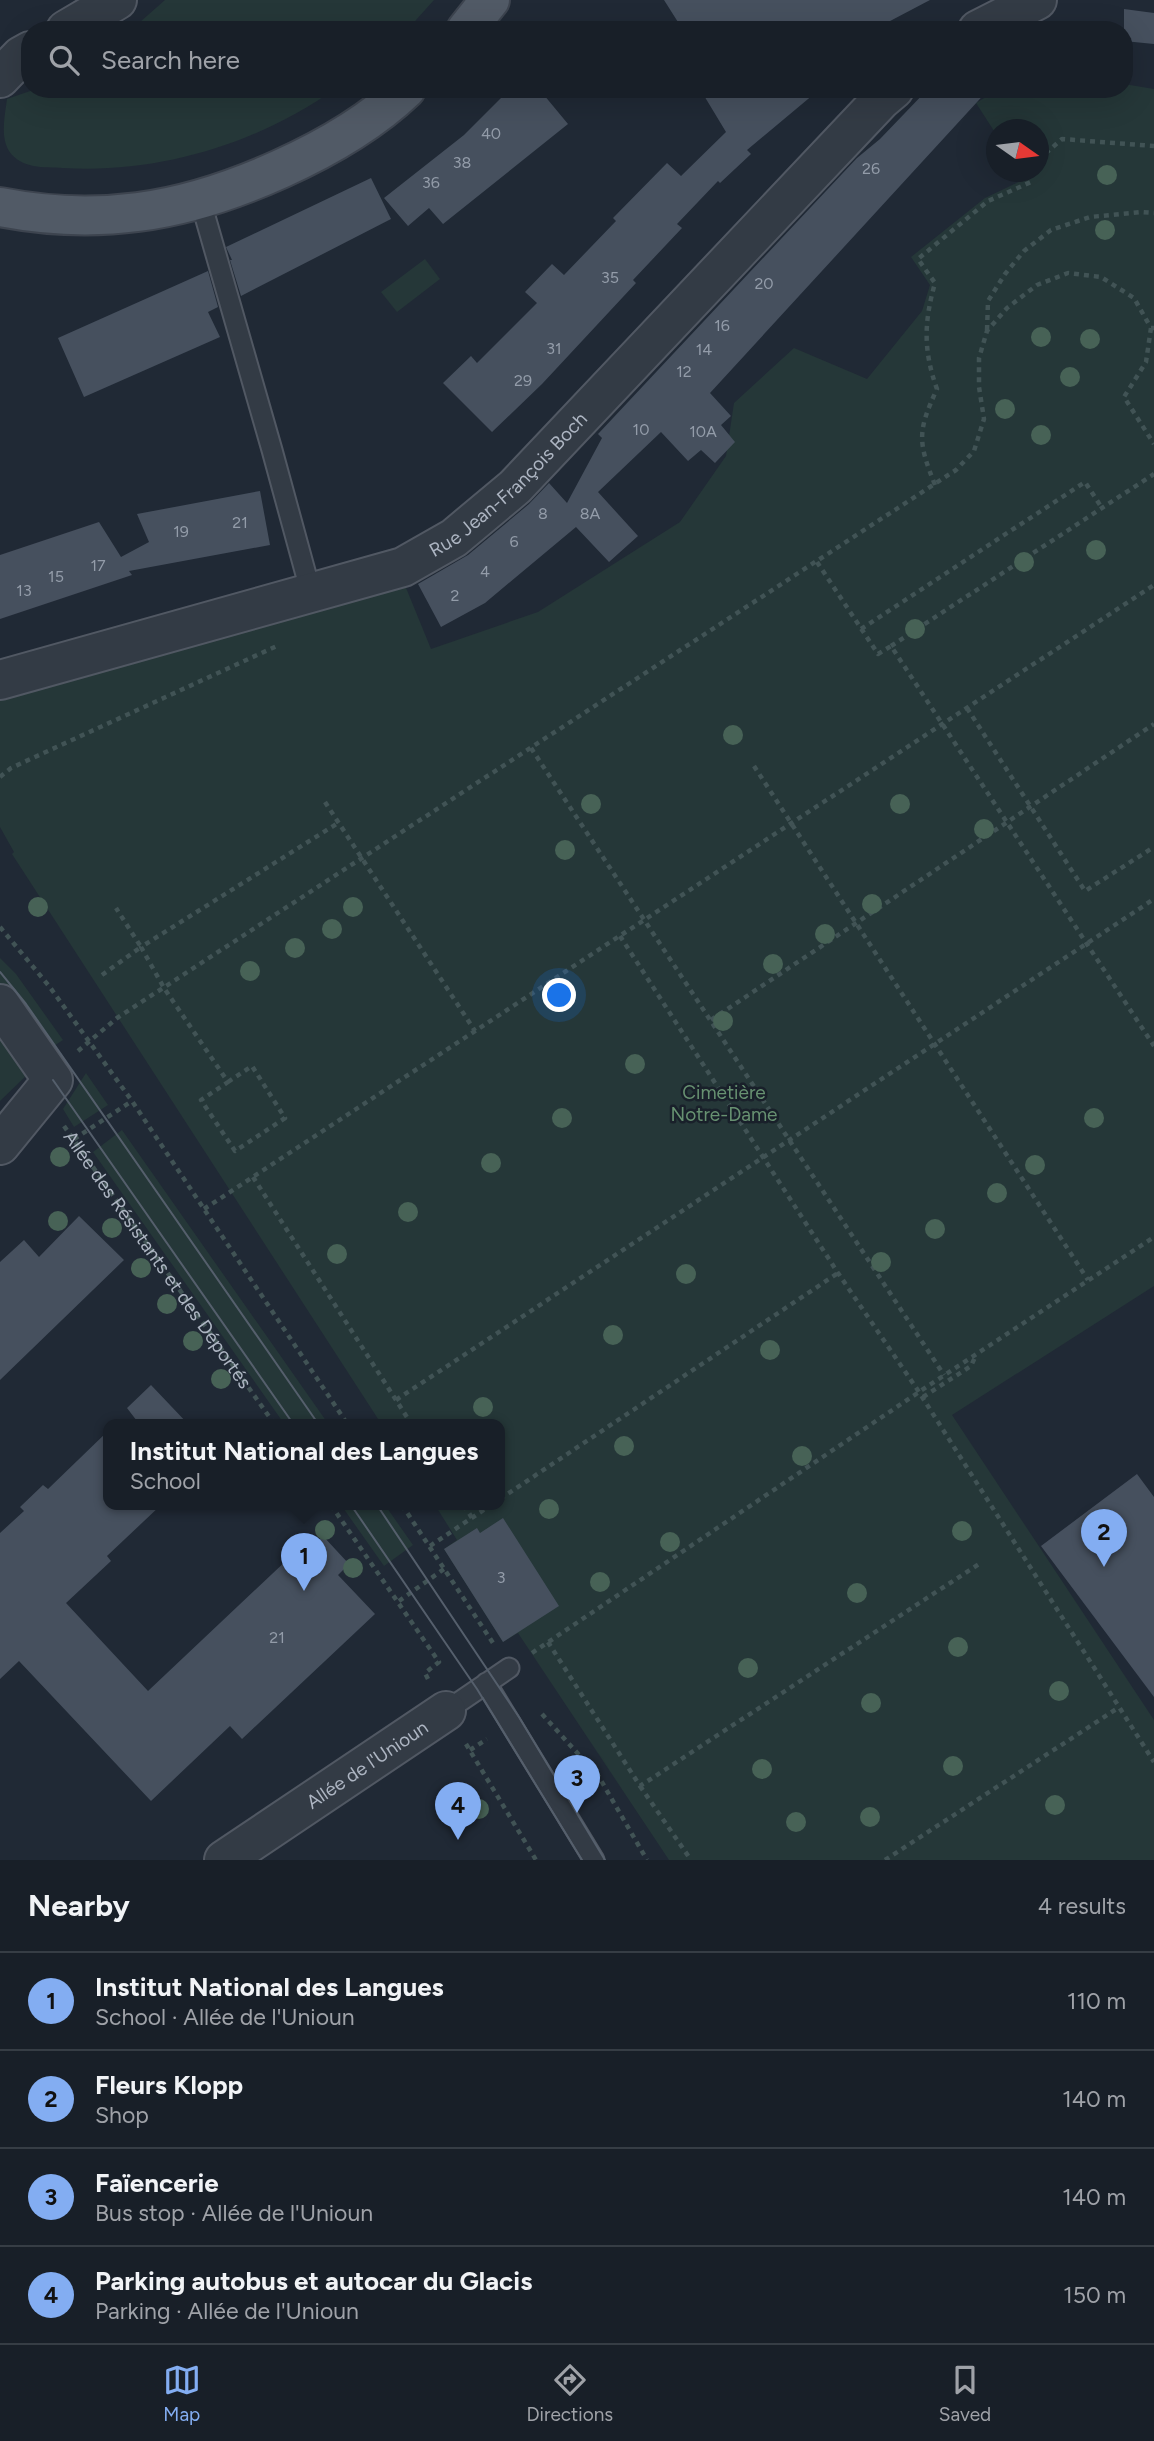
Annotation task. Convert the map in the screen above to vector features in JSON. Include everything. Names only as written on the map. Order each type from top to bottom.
[{"type":"main road","points":[[473,21],[490,0]]},
{"type":"main road","points":[[0,207],[29,213],[72,216],[139,212],[200,199],[272,173],[338,139],[394,98]]},
{"type":"street","points":[[81,21],[117,0]]},
{"type":"street","points":[[996,21],[1037,0]]},
{"type":"street","points":[[0,78],[21,56]]},
{"type":"street","name":"Rue Jean-François Boch","points":[[0,680],[404,567],[454,538],[515,488],[883,98]]},
{"type":"street","points":[[0,1004],[47,1087],[0,1145]]},
{"type":"street","name":"Allée de l'Unioun","points":[[224,1860],[446,1711]]},
{"type":"lane","points":[[200,199],[311,593]]},
{"type":"lane","name":"Allée de l'Unioun","points":[[446,1711],[509,1668]]},
{"type":"lane","points":[[486,1684],[594,1860]]},
{"type":"path","points":[[1049,150],[1062,139],[1154,146]]},
{"type":"path","points":[[935,485],[923,453],[921,437],[925,414],[937,389],[929,367],[926,338],[927,311],[935,283],[918,259],[988,201],[1031,182]]},
{"type":"path","points":[[88,1040],[117,1018],[956,470],[974,451],[984,419],[979,387],[979,359],[987,331],[988,302],[1004,274],[1024,251],[1051,230],[1090,217],[1154,213]]},
{"type":"path","points":[[987,331],[1007,308],[1037,285],[1068,273],[1101,278],[1134,299],[1153,328],[1146,362],[1124,397],[1154,444]]},
{"type":"path","points":[[817,562],[878,654],[1154,474]]},
{"type":"path","points":[[861,629],[1085,482],[1102,508]]},
{"type":"path","points":[[204,1209],[1154,585]]},
{"type":"path","points":[[0,777],[11,768],[290,640]]},
{"type":"path","points":[[891,646],[1154,1046]]},
{"type":"path","points":[[967,708],[1085,891],[1154,847]]},
{"type":"path","points":[[710,1020],[1154,724]]},
{"type":"path","points":[[531,748],[944,1375]]},
{"type":"path","points":[[754,766],[1088,1280]]},
{"type":"path","points":[[325,802],[475,1031]]},
{"type":"path","points":[[102,975],[141,947],[338,823]]},
{"type":"path","points":[[396,1400],[1154,899]]},
{"type":"path","points":[[116,908],[164,988],[228,1082]]},
{"type":"path","points":[[0,927],[49,986],[132,1101],[344,1419]]},
{"type":"path","points":[[620,936],[838,1273],[921,1394],[1154,1762]]},
{"type":"path","points":[[252,1066],[285,1118],[235,1151],[201,1100],[228,1082],[252,1066]]},
{"type":"path","name":"Allée des Résistants et des Déportés","points":[[47,1087],[74,1139],[271,1419]]},
{"type":"path","points":[[74,1139],[132,1101]]},
{"type":"path","points":[[253,1177],[408,1419]]},
{"type":"path","points":[[921,1394],[944,1375],[1154,1237]]},
{"type":"path","points":[[505,1496],[838,1273]]},
{"type":"path","points":[[509,1668],[921,1394],[971,1366],[976,1354]]},
{"type":"path","points":[[335,1510],[439,1662],[425,1673]]},
{"type":"path","points":[[405,1510],[536,1706],[599,1777],[648,1860]]},
{"type":"path","points":[[467,1510],[472,1518]]},
{"type":"path","points":[[430,1546],[484,1510]]},
{"type":"path","points":[[640,1786],[982,1562]]},
{"type":"path","points":[[399,1601],[444,1569]]},
{"type":"path","points":[[548,1642],[691,1860]]},
{"type":"path","points":[[886,1860],[1118,1708]]},
{"type":"path","points":[[446,1711],[536,1860]]},
{"type":"green space","points":[[165,0],[434,0],[415,21],[141,21]]},
{"type":"green space","name":"Cimetière Notre-Dame","points":[[1133,86],[1154,89],[1154,1286],[952,1415],[1154,1720],[1154,1860],[669,1860],[518,1633],[503,1642],[444,1549],[457,1540],[438,1510],[505,1510],[505,1419],[378,1419],[12,854],[14,852],[0,827],[0,697],[402,578],[431,649],[538,612],[680,522],[726,456],[734,403],[794,348],[867,379],[922,311],[930,285],[911,257],[985,198],[1019,182],[1049,182],[1049,119],[986,119],[976,103],[984,98],[1133,98]]},
{"type":"green space","points":[[21,94],[21,98],[321,98],[240,140],[170,160],[99,169],[33,166],[14,157],[6,145],[4,132],[7,99]]},
{"type":"green space","points":[[425,259],[440,279],[397,312],[381,292]]},
{"type":"green space","points":[[0,958],[16,974],[63,1040],[46,1051],[0,986]]},
{"type":"green space","points":[[0,1025],[29,1073],[0,1101]]},
{"type":"green space","points":[[86,1073],[108,1105],[74,1127],[63,1109]]},
{"type":"green space","points":[[122,1130],[325,1419],[281,1419],[93,1152]]},
{"type":"green space","points":[[345,1510],[388,1510],[413,1545],[384,1566]]},
{"type":"building","points":[[664,0],[930,0],[890,21],[677,21]]},
{"type":"building","points":[[1124,9],[1154,13],[1154,44],[1133,42],[1133,21],[1124,21]]},
{"type":"building","points":[[501,98],[546,98],[568,124],[443,224],[429,208],[408,226],[384,198],[464,135]]},
{"type":"building","points":[[705,98],[809,98],[747,150],[751,154],[720,183],[718,181],[677,224],[682,228],[633,280],[636,283],[542,384],[492,432],[443,383],[471,356],[477,363],[537,303],[525,292],[552,264],[564,275],[616,221],[613,218],[667,163],[681,176],[726,132]]},
{"type":"building","points":[[919,98],[981,98],[710,393],[731,416],[721,425],[735,442],[715,463],[701,450],[688,461],[661,432],[598,492],[638,536],[609,562],[576,527],[485,603],[441,627],[418,584],[468,555],[529,504],[549,483],[567,503],[602,438],[598,434],[857,158],[880,139]]},
{"type":"building","points":[[371,178],[391,219],[241,296],[226,247]]},
{"type":"building","points":[[208,271],[218,307],[208,312],[220,337],[84,397],[58,338]]},
{"type":"building","points":[[260,491],[270,545],[129,571],[132,575],[0,619],[0,555],[99,522],[121,557],[149,542],[137,514]]},
{"type":"building","points":[[79,1216],[124,1260],[0,1380],[0,1262],[24,1240],[39,1257]]},
{"type":"building","points":[[151,1385],[183,1419],[135,1419],[127,1408]]},
{"type":"building","points":[[103,1436],[103,1510],[156,1510],[107,1556],[111,1561],[66,1603],[148,1691],[307,1541],[312,1546],[323,1536],[349,1564],[338,1575],[375,1614],[242,1739],[230,1726],[151,1801],[19,1661],[0,1679],[0,1533],[24,1511],[20,1507],[43,1485],[48,1489]]},
{"type":"building","points":[[1137,1474],[1154,1497],[1154,1697],[1041,1546]]},
{"type":"building","points":[[503,1518],[559,1606],[503,1642],[444,1549],[477,1528],[480,1533]]},
{"type":"tram line","points":[[0,972],[26,1004],[315,1419]]},
{"type":"tram line","points":[[53,1080],[290,1419]]},
{"type":"tram line","points":[[354,1510],[477,1689],[582,1860]]},
{"type":"tram line","points":[[380,1510],[519,1717],[605,1860]]},
{"type":"place","name":"Fleurs Klopp","points":[[1104,1567]]},
{"type":"place","name":"Institut National des Langues","points":[[304,1591]]},
{"type":"place","name":"Faïencerie","points":[[577,1813]]},
{"type":"place","name":"Parking autobus et autocar du Glacis","points":[[458,1840]]}]
